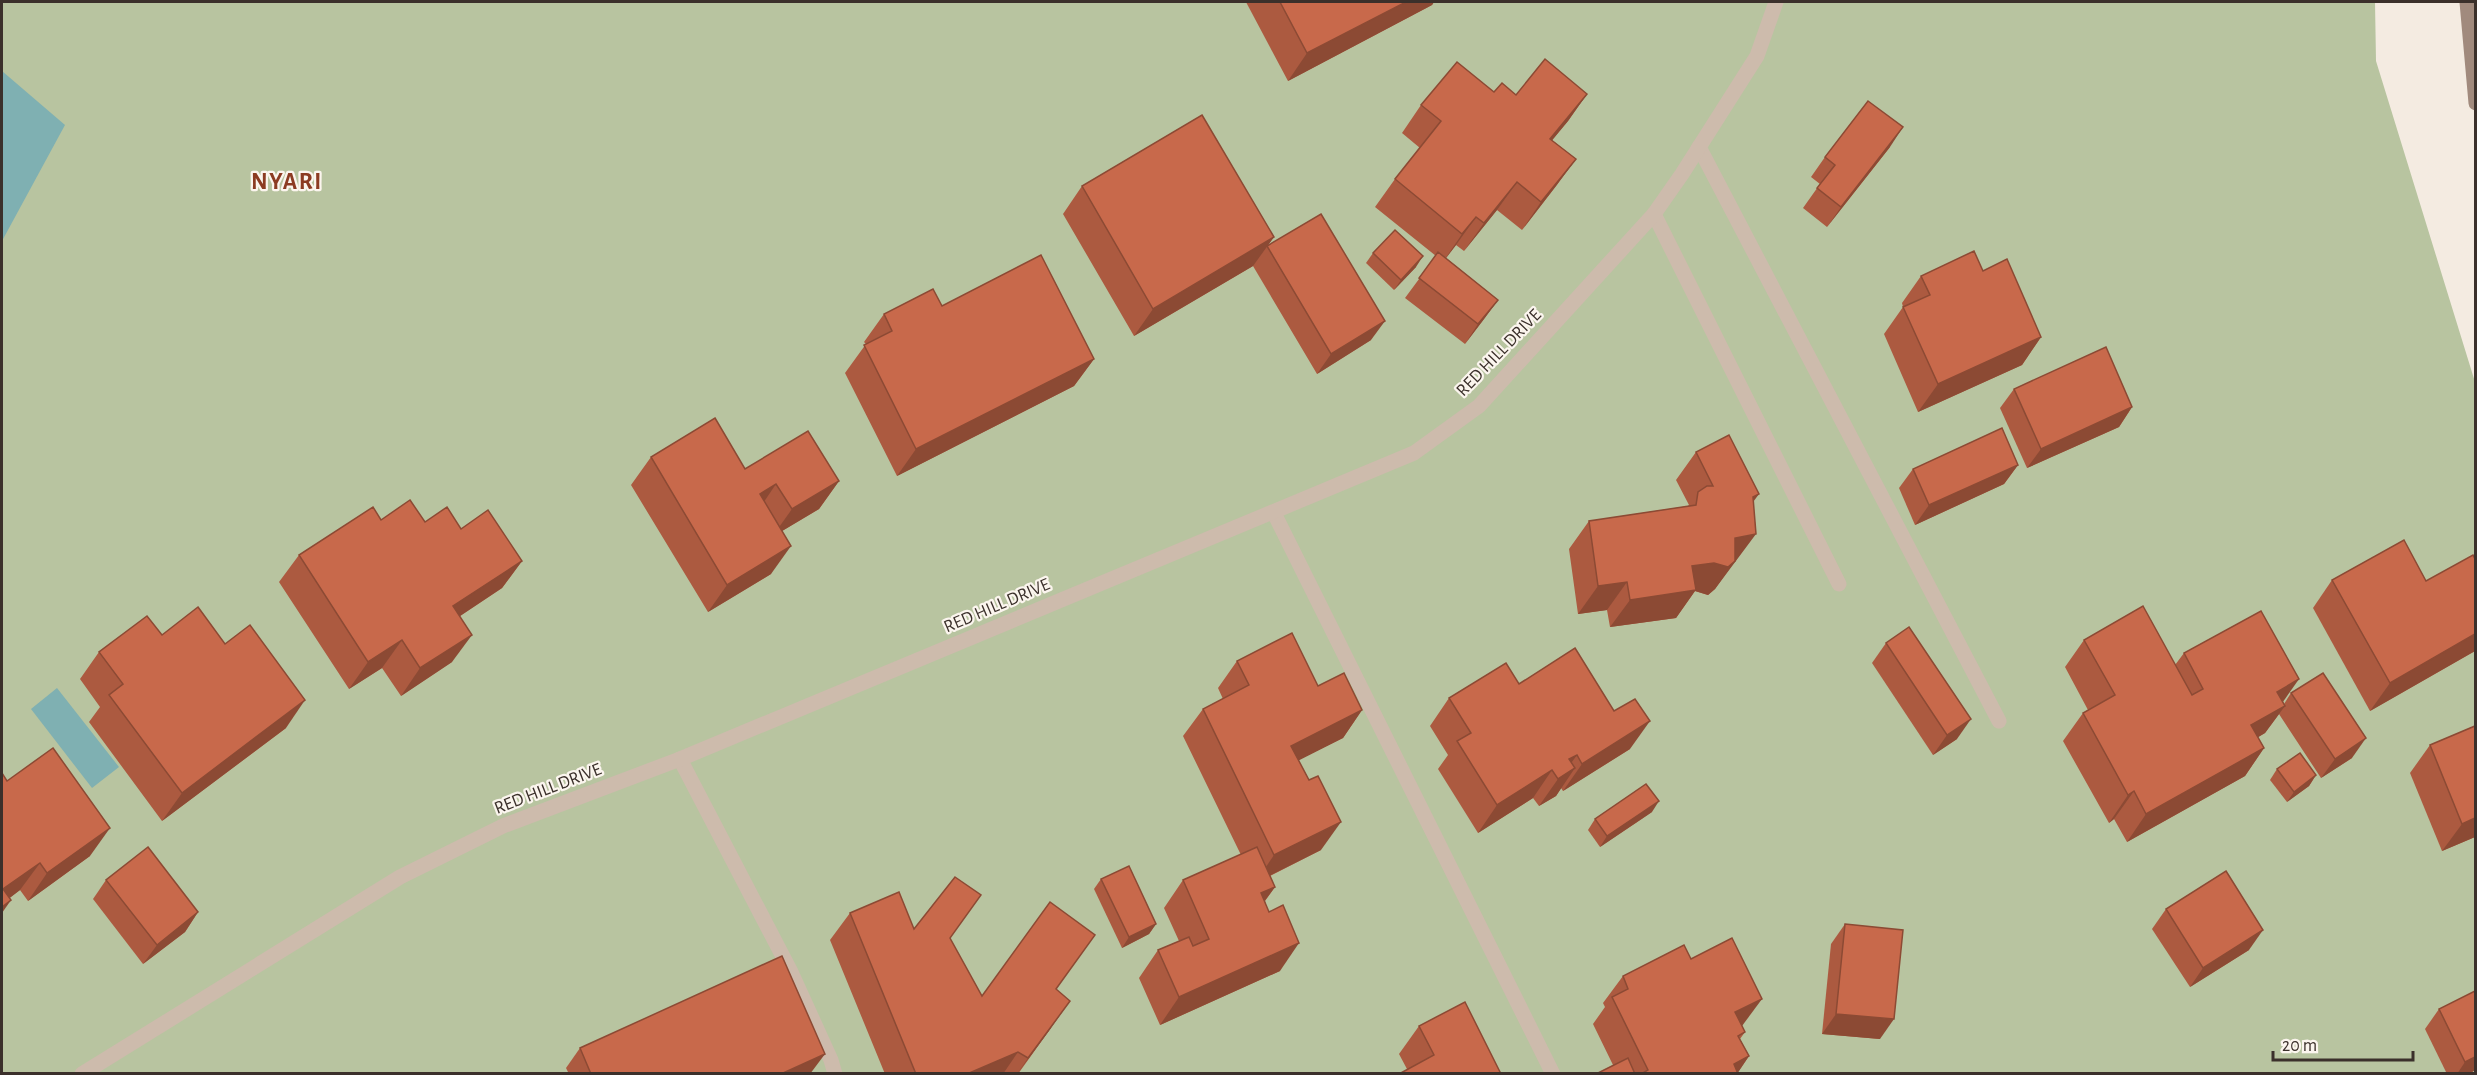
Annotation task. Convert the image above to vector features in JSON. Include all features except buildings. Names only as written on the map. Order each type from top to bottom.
[{"type":"street","name":"RED HILL DRIVE","points":[[82,1074],[400,877],[503,826],[680,759],[1414,453],[1479,406],[1654,214],[1757,56],[1776,2]]},
{"type":"street","points":[[2467,2],[2475,103]]},
{"type":"street","points":[[1699,147],[1999,721]]},
{"type":"street","points":[[1654,214],[1839,584]]},
{"type":"street","points":[[1274,513],[1553,1074]]},
{"type":"street","points":[[680,759],[791,972],[831,1060],[835,1074]]},
{"type":"green space","points":[[2,2],[2375,2],[2376,61],[2475,382],[2475,1073],[2,1074]]},
{"type":"water","points":[[2,71],[65,125],[2,241]]},
{"type":"water","points":[[57,688],[119,767],[92,788],[31,709]]},
{"type":"district","name":"NYARI","points":[[287,182]]}]
